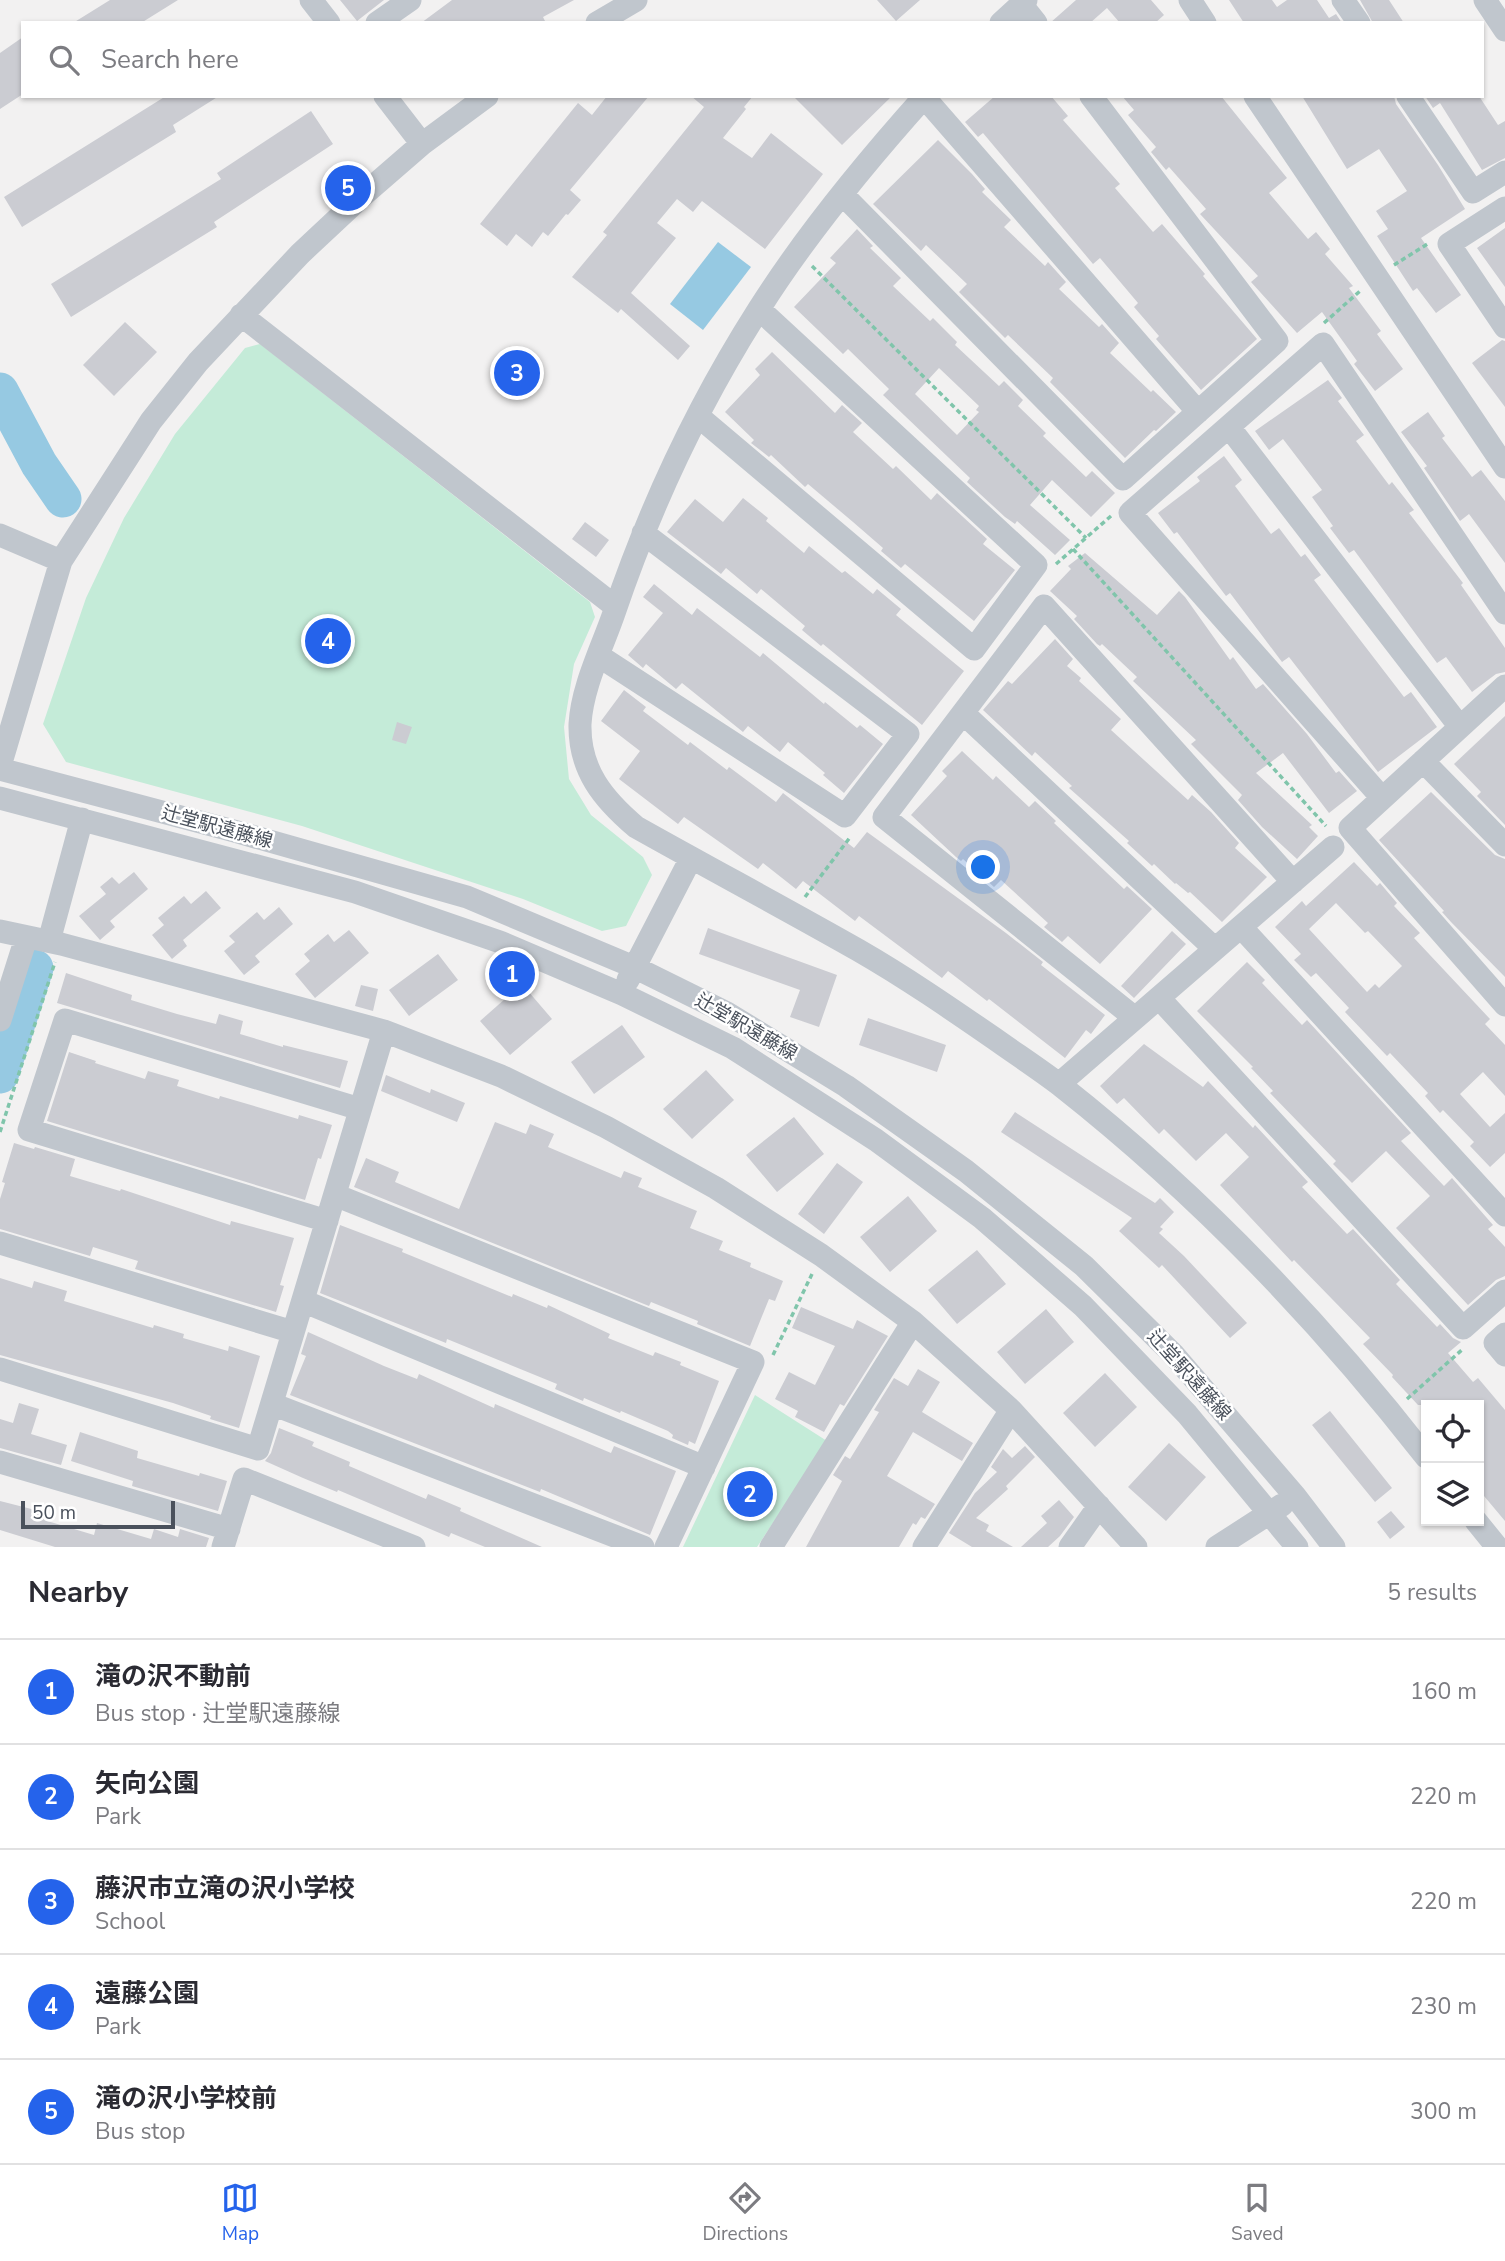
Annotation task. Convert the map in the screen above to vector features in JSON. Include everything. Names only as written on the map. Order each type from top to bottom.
[{"type":"street","points":[[311,0],[327,21]]},
{"type":"street","points":[[380,21],[410,0]]},
{"type":"street","points":[[600,21],[636,0]]},
{"type":"street","points":[[1190,0],[1204,21]]},
{"type":"street","points":[[1343,0],[1358,21]]},
{"type":"street","points":[[1485,0],[1505,30]]},
{"type":"street","points":[[1003,21],[1024,2],[1035,21]]},
{"type":"street","points":[[387,98],[422,144]]},
{"type":"street","points":[[0,767],[61,561],[151,421],[198,362],[308,246],[422,144],[485,98]]},
{"type":"street","points":[[924,98],[842,194],[797,252],[759,309],[698,416],[643,533],[586,691],[580,724],[583,754],[594,782],[611,806],[636,827],[860,951],[944,1004],[1059,1084],[1160,1171],[1242,1248],[1318,1328],[1392,1412],[1421,1450]]},
{"type":"street","points":[[926,98],[1198,412]]},
{"type":"street","points":[[842,194],[1123,479],[1277,341],[1093,98]]},
{"type":"street","points":[[1256,98],[1505,467]]},
{"type":"street","points":[[1409,98],[1473,192],[1505,172]]},
{"type":"street","points":[[1505,208],[1449,244],[1505,327]]},
{"type":"street","points":[[698,416],[974,649],[1035,565],[759,309]]},
{"type":"street","points":[[241,315],[616,607]]},
{"type":"street","points":[[1382,798],[1130,513],[1323,344],[1505,613]]},
{"type":"street","points":[[1228,428],[1460,727]]},
{"type":"street","points":[[599,656],[845,817],[908,734],[643,533]]},
{"type":"street","points":[[0,535],[61,561]]},
{"type":"street","points":[[1135,1018],[884,817],[1044,606],[1293,882]]},
{"type":"street","points":[[1503,693],[1460,727],[1350,828],[1505,1005]]},
{"type":"street","points":[[962,713],[1215,949]]},
{"type":"street","points":[[1423,761],[1505,845]]},
{"type":"street","name":"辻堂駅遠藤線","points":[[0,767],[467,897],[634,967],[727,1013],[846,1086],[966,1171],[1084,1266],[1174,1355],[1295,1496],[1334,1547]]},
{"type":"street","name":"辻堂駅遠藤線","points":[[0,798],[355,892],[500,942],[622,994],[733,1048],[876,1140],[982,1218],[1083,1306],[1187,1414],[1297,1547]]},
{"type":"street","points":[[0,1020],[45,941],[82,819]]},
{"type":"street","points":[[1059,1084],[1293,882],[1331,839]]},
{"type":"street","points":[[622,994],[691,858]]},
{"type":"street","points":[[1241,927],[1505,1215]]},
{"type":"street","points":[[0,931],[384,1031],[500,1076],[606,1127],[716,1188],[821,1255],[914,1322],[1011,1410],[1136,1547]]},
{"type":"street","points":[[1159,998],[1463,1328],[1505,1291]]},
{"type":"street","points":[[327,1221],[29,1130],[65,1020],[360,1110]]},
{"type":"street","points":[[0,1368],[258,1449],[384,1031]]},
{"type":"street","points":[[335,1195],[754,1362],[666,1547]]},
{"type":"street","points":[[0,1243],[293,1332]]},
{"type":"street","points":[[303,1301],[704,1467]]},
{"type":"street","points":[[771,1547],[914,1322]]},
{"type":"street","points":[[1505,1334],[1495,1343],[1505,1356]]},
{"type":"street","points":[[272,1404],[643,1547]]},
{"type":"street","points":[[923,1547],[1011,1410]]},
{"type":"street","points":[[0,1462],[226,1538],[244,1479],[414,1547]]},
{"type":"street","points":[[1217,1547],[1295,1496]]},
{"type":"street","points":[[1070,1547],[1099,1506]]},
{"type":"street","points":[[1480,1526],[1497,1547]]},
{"type":"path","points":[[797,252],[1086,538]]},
{"type":"path","points":[[1073,549],[1331,839]]},
{"type":"path","points":[[0,1132],[45,941]]},
{"type":"path","points":[[1392,1412],[1464,1348]]},
{"type":"green space","points":[[260,344],[590,602],[595,617],[574,664],[564,727],[569,779],[591,815],[643,857],[652,875],[626,926],[602,931],[523,899],[302,826],[66,762],[43,724],[86,598],[124,518],[175,434],[245,348]]},
{"type":"green space","points":[[755,1395],[827,1441],[757,1547],[683,1547]]},
{"type":"water","points":[[718,242],[751,267],[703,330],[670,304]]},
{"type":"building","points":[[110,0],[178,0],[144,21],[76,21]]},
{"type":"building","points":[[340,0],[384,0],[357,21]]},
{"type":"building","points":[[452,0],[574,0],[543,17],[545,21],[424,21]]},
{"type":"building","points":[[877,0],[920,0],[896,21]]},
{"type":"building","points":[[1076,0],[1151,0],[1164,15],[1157,21],[1118,21],[1107,8],[1092,21],[1052,21]]},
{"type":"building","points":[[1229,0],[1272,0],[1277,7],[1287,0],[1317,0],[1329,18],[1336,14],[1341,21],[1243,21]]},
{"type":"building","points":[[1360,0],[1389,0],[1403,21],[1372,21]]},
{"type":"building","points":[[21,38],[21,95],[0,109],[0,53]]},
{"type":"building","points":[[163,98],[216,98],[173,125],[176,132],[22,227],[4,197]]},
{"type":"building","points":[[605,98],[647,98],[570,190],[581,200],[548,236],[543,232],[532,247],[516,234],[507,246],[480,224],[578,103],[592,115]]},
{"type":"building","points":[[693,98],[751,98],[723,138],[752,158],[771,133],[823,174],[765,249],[702,201],[693,212],[677,199],[657,223],[676,238],[631,293],[690,346],[678,360],[621,309],[618,313],[572,277],[607,235],[603,232],[704,107]]},
{"type":"building","points":[[795,98],[890,98],[842,145]]},
{"type":"building","points":[[993,98],[1053,98],[1068,116],[1063,120],[1120,184],[1115,188],[1153,232],[1162,224],[1257,339],[1201,390],[1156,339],[1159,336],[1134,307],[1138,303],[1100,258],[1093,264],[983,133],[978,137],[965,122]]},
{"type":"building","points":[[1124,98],[1223,98],[1287,178],[1269,193],[1308,239],[1316,232],[1330,249],[1325,254],[1353,286],[1349,288],[1381,331],[1377,334],[1403,369],[1375,391],[1354,364],[1357,361],[1322,312],[1297,333],[1251,282],[1258,276],[1200,214],[1206,209],[1169,167],[1166,170],[1151,152],[1156,147],[1128,115],[1134,110]]},
{"type":"building","points":[[1303,98],[1394,98],[1465,209],[1421,238],[1461,295],[1436,313],[1417,288],[1413,291],[1377,236],[1388,229],[1376,211],[1407,191],[1379,149],[1347,169]]},
{"type":"building","points":[[1426,98],[1480,98],[1498,125],[1505,121],[1505,158],[1482,170],[1440,103],[1433,108]]},
{"type":"building","points":[[311,111],[333,144],[214,222],[217,227],[71,317],[51,284],[221,179],[217,173]]},
{"type":"building","points":[[938,140],[985,189],[982,192],[1011,220],[1004,227],[1045,266],[1048,262],[1066,282],[1059,289],[1099,327],[1102,324],[1119,343],[1110,353],[1176,412],[1125,458],[1050,382],[1053,378],[1008,335],[1005,338],[959,292],[967,284],[926,245],[921,251],[873,204]]},
{"type":"building","points":[[1505,228],[1505,287],[1477,248]]},
{"type":"building","points":[[857,229],[873,246],[870,248],[901,278],[893,286],[930,321],[933,318],[957,342],[955,345],[999,386],[1004,381],[1023,400],[1018,406],[1046,433],[1043,436],[1086,477],[1092,471],[1115,493],[1091,517],[1052,480],[1030,505],[1070,540],[1055,555],[1017,521],[1015,524],[1005,517],[967,482],[970,478],[883,395],[889,389],[848,349],[843,354],[794,307],[836,263],[830,258]],"holes":[[[939,368],[979,406],[976,410],[979,412],[957,435],[915,394]]]},
{"type":"building","points":[[125,322],[157,352],[114,396],[83,365]]},
{"type":"building","points":[[1502,340],[1505,341],[1505,407],[1472,363]]},
{"type":"building","points":[[772,352],[835,413],[842,405],[862,423],[853,432],[893,469],[896,466],[931,500],[937,493],[987,539],[983,544],[1015,570],[974,621],[905,564],[901,568],[881,551],[883,548],[808,484],[805,487],[771,455],[769,457],[751,443],[754,440],[725,412],[760,375],[755,369]]},
{"type":"building","points":[[1328,380],[1342,398],[1338,401],[1364,435],[1356,441],[1389,485],[1392,482],[1414,510],[1409,513],[1463,583],[1461,585],[1505,648],[1505,672],[1496,674],[1472,692],[1446,657],[1437,663],[1354,550],[1349,553],[1330,528],[1333,526],[1312,497],[1322,490],[1283,439],[1269,450],[1255,431]]},
{"type":"building","points":[[1428,412],[1445,436],[1442,438],[1472,477],[1481,470],[1505,501],[1505,563],[1469,514],[1460,521],[1424,468],[1427,466],[1401,432]]},
{"type":"building","points":[[1224,456],[1242,480],[1235,486],[1271,534],[1279,528],[1301,557],[1305,554],[1321,575],[1314,580],[1404,697],[1411,692],[1437,727],[1378,772],[1289,657],[1282,662],[1230,593],[1226,596],[1177,532],[1174,534],[1158,513],[1200,481],[1197,477]]},
{"type":"building","points":[[743,498],[804,553],[809,546],[873,594],[877,589],[901,609],[896,615],[964,671],[922,725],[802,630],[805,626],[761,589],[757,594],[726,568],[721,574],[667,532],[695,499],[723,522]]},
{"type":"building","points":[[585,522],[609,540],[596,557],[572,539]]},
{"type":"building","points":[[1085,553],[1157,615],[1179,591],[1230,660],[1233,657],[1256,689],[1263,684],[1307,734],[1336,773],[1339,771],[1357,791],[1329,813],[1283,753],[1256,773],[1312,825],[1309,827],[1318,836],[1297,859],[1262,827],[1238,800],[1242,795],[1191,744],[1196,740],[1133,681],[1137,677],[1102,644],[1097,644],[1074,619],[1077,616],[1050,591],[1071,569],[1068,566]]},
{"type":"building","points":[[654,584],[692,615],[697,608],[760,657],[763,653],[824,704],[825,702],[857,728],[860,725],[883,744],[844,793],[788,742],[780,752],[748,726],[743,732],[682,683],[676,689],[646,664],[643,668],[628,655],[663,613],[643,597]]},
{"type":"building","points":[[1055,639],[1073,659],[1067,666],[1081,678],[1079,681],[1121,719],[1111,730],[1188,800],[1192,795],[1211,812],[1239,843],[1235,848],[1267,877],[1222,922],[1190,892],[1175,884],[1154,864],[1152,866],[1127,843],[1129,841],[1069,788],[1072,786],[1035,752],[1032,756],[983,710],[1008,681],[1012,684]]},
{"type":"building","points":[[624,690],[646,707],[643,711],[688,745],[690,742],[727,770],[729,767],[776,802],[783,793],[854,848],[867,832],[1006,933],[1043,962],[1041,965],[1105,1015],[1091,1034],[1086,1030],[1065,1058],[948,971],[942,978],[859,916],[855,921],[803,881],[796,889],[763,863],[758,869],[684,817],[678,824],[619,779],[640,751],[601,721]]},
{"type":"building","points":[[1505,716],[1505,825],[1477,796],[1481,792],[1454,764]]},
{"type":"building","points":[[397,722],[412,727],[406,744],[392,740]]},
{"type":"building","points":[[962,751],[993,780],[996,776],[1029,807],[1035,801],[1056,821],[1054,823],[1124,889],[1127,886],[1152,909],[1100,964],[1068,936],[1062,942],[1044,927],[1048,923],[1001,880],[994,887],[963,859],[961,861],[956,857],[911,815],[947,776],[942,771]]},
{"type":"building","points":[[1431,792],[1495,855],[1505,859],[1505,977],[1451,922],[1379,840]]},
{"type":"building","points":[[1354,862],[1377,886],[1380,883],[1397,903],[1394,906],[1420,933],[1414,938],[1490,1019],[1485,1024],[1505,1045],[1505,1096],[1483,1072],[1460,1094],[1490,1127],[1505,1113],[1505,1153],[1490,1167],[1470,1146],[1474,1142],[1443,1110],[1440,1113],[1425,1096],[1428,1093],[1390,1053],[1387,1056],[1345,1012],[1349,1008],[1316,973],[1311,977],[1294,960],[1301,954],[1275,927],[1302,901],[1306,906]],"holes":[[[1336,903],[1365,933],[1368,931],[1402,966],[1379,988],[1375,984],[1367,992],[1309,929]]]},
{"type":"building","points":[[134,872],[148,889],[110,921],[115,927],[100,940],[79,916],[106,894],[100,887],[112,877],[119,884]]},
{"type":"building","points":[[206,891],[221,908],[183,940],[187,946],[172,959],[152,935],[164,925],[158,918],[184,896],[191,904]]},
{"type":"building","points":[[279,907],[293,924],[255,956],[260,962],[244,975],[224,951],[235,942],[229,936],[257,912],[264,920]]},
{"type":"building","points":[[708,928],[837,975],[819,1027],[790,1017],[800,990],[699,954]]},
{"type":"building","points":[[349,930],[369,953],[315,998],[295,974],[310,961],[304,954],[328,934],[334,942]]},
{"type":"building","points":[[1172,931],[1186,944],[1134,998],[1121,986]]},
{"type":"building","points":[[438,954],[458,980],[409,1016],[389,990]]},
{"type":"building","points":[[1247,962],[1265,980],[1262,983],[1302,1025],[1307,1020],[1411,1133],[1401,1141],[1444,1186],[1452,1178],[1493,1225],[1488,1229],[1505,1247],[1505,1276],[1496,1280],[1468,1305],[1396,1228],[1430,1196],[1386,1151],[1352,1183],[1333,1164],[1336,1161],[1270,1093],[1273,1091],[1251,1068],[1253,1067],[1197,1011]]},
{"type":"building","points":[[66,973],[132,995],[131,1000],[177,1014],[216,1024],[219,1014],[243,1021],[240,1034],[283,1047],[348,1061],[340,1088],[57,1003]]},
{"type":"building","points":[[522,984],[552,1019],[510,1055],[480,1021]]},
{"type":"building","points":[[361,985],[378,989],[373,1011],[355,1006]]},
{"type":"building","points":[[868,1018],[946,1045],[937,1072],[859,1045]]},
{"type":"building","points":[[622,1025],[645,1057],[594,1094],[571,1062]]},
{"type":"building","points":[[1144,1044],[1203,1087],[1208,1081],[1253,1128],[1255,1125],[1308,1182],[1302,1187],[1347,1234],[1353,1229],[1400,1280],[1396,1284],[1437,1327],[1440,1324],[1453,1338],[1461,1342],[1448,1353],[1473,1382],[1478,1378],[1505,1410],[1505,1521],[1484,1496],[1484,1400],[1421,1400],[1421,1405],[1418,1405],[1363,1344],[1370,1338],[1294,1260],[1292,1262],[1220,1185],[1249,1157],[1226,1133],[1196,1161],[1164,1129],[1159,1134],[1124,1098],[1117,1104],[1100,1086]]},
{"type":"building","points":[[69,1052],[145,1079],[148,1071],[179,1080],[177,1086],[219,1099],[220,1096],[298,1119],[299,1115],[332,1125],[305,1200],[47,1121]]},
{"type":"building","points":[[706,1070],[734,1100],[692,1139],[663,1109]]},
{"type":"building","points":[[386,1075],[430,1093],[431,1089],[465,1103],[457,1122],[381,1091]]},
{"type":"building","points":[[1015,1112],[1155,1203],[1160,1198],[1174,1212],[1160,1227],[1163,1229],[1159,1233],[1247,1323],[1230,1338],[1162,1265],[1159,1268],[1119,1231],[1132,1218],[1001,1132]]},
{"type":"building","points":[[794,1117],[824,1154],[777,1192],[746,1155]]},
{"type":"building","points":[[495,1122],[526,1134],[530,1124],[554,1134],[548,1147],[621,1178],[624,1171],[642,1178],[638,1187],[697,1211],[690,1228],[723,1241],[719,1250],[751,1263],[750,1267],[783,1281],[775,1301],[769,1299],[750,1346],[651,1302],[649,1306],[354,1187],[366,1158],[399,1172],[395,1182],[459,1209]]},
{"type":"building","points":[[14,1143],[75,1159],[70,1176],[120,1191],[121,1189],[230,1225],[231,1221],[294,1238],[280,1285],[284,1286],[276,1312],[135,1269],[138,1261],[93,1247],[90,1256],[0,1229],[0,1199],[5,1183],[2,1182]]},
{"type":"building","points":[[837,1163],[863,1182],[824,1234],[798,1214]]},
{"type":"building","points":[[908,1196],[937,1231],[890,1272],[860,1237]]},
{"type":"building","points":[[340,1225],[403,1249],[402,1252],[512,1297],[513,1294],[547,1308],[548,1305],[610,1334],[608,1338],[653,1356],[655,1352],[681,1362],[680,1365],[719,1381],[695,1444],[689,1441],[688,1445],[672,1438],[673,1435],[668,1431],[621,1411],[620,1413],[584,1398],[583,1401],[555,1389],[557,1384],[447,1339],[446,1343],[320,1293]]},
{"type":"building","points":[[977,1250],[1006,1284],[957,1324],[928,1290]]},
{"type":"building","points":[[0,1278],[32,1288],[34,1281],[67,1291],[64,1301],[153,1328],[154,1325],[184,1334],[183,1338],[228,1351],[229,1346],[260,1356],[239,1428],[173,1403],[0,1355]]},
{"type":"building","points":[[801,1307],[853,1329],[857,1320],[888,1336],[844,1406],[840,1404],[824,1432],[795,1417],[798,1411],[775,1399],[789,1372],[815,1385],[835,1346],[792,1328]]},
{"type":"building","points":[[1046,1309],[1074,1342],[1025,1384],[997,1352]]},
{"type":"building","points":[[308,1332],[384,1366],[417,1379],[419,1374],[494,1408],[495,1404],[611,1453],[614,1446],[676,1471],[650,1535],[541,1489],[540,1492],[290,1395],[306,1356],[301,1354]]},
{"type":"building","points":[[918,1369],[940,1382],[922,1412],[973,1443],[962,1461],[913,1432],[887,1476],[935,1504],[925,1519],[921,1517],[916,1525],[913,1523],[899,1547],[806,1547],[842,1481],[833,1475],[845,1456],[850,1459],[879,1412],[874,1410],[894,1378],[908,1386]]},
{"type":"building","points":[[1105,1373],[1137,1407],[1095,1447],[1063,1413]]},
{"type":"building","points":[[19,1403],[39,1409],[31,1434],[67,1445],[61,1465],[0,1448],[0,1419],[13,1423]]},
{"type":"building","points":[[1330,1411],[1392,1488],[1375,1502],[1312,1425]]},
{"type":"building","points":[[279,1428],[314,1442],[312,1446],[350,1462],[349,1466],[426,1499],[428,1494],[542,1547],[485,1547],[451,1533],[449,1537],[265,1461],[271,1453]]},
{"type":"building","points":[[80,1432],[138,1451],[137,1458],[227,1481],[218,1511],[132,1486],[133,1481],[71,1461]]},
{"type":"building","points":[[1169,1443],[1206,1477],[1166,1521],[1128,1487]]},
{"type":"building","points":[[1025,1446],[1035,1457],[1006,1486],[1008,1489],[976,1518],[989,1525],[986,1531],[1013,1547],[972,1547],[949,1533],[975,1493],[997,1472],[991,1467],[1003,1449],[1012,1458]]},
{"type":"building","points":[[1059,1500],[1074,1517],[1060,1536],[1048,1547],[1021,1547],[1047,1523],[1041,1516]]},
{"type":"building","points":[[0,1501],[47,1513],[44,1520],[94,1535],[97,1523],[151,1539],[154,1529],[178,1537],[180,1529],[209,1538],[206,1547],[55,1547],[0,1530]]},
{"type":"building","points":[[1391,1511],[1405,1527],[1390,1539],[1377,1522]]},
{"type":"waterway","points":[[0,391],[39,464],[63,499]]},
{"type":"waterway","points":[[0,1075],[35,968]]},
{"type":"place","name":"滝の沢小学校前","points":[[348,188]]},
{"type":"place","name":"藤沢市立滝の沢小学校","points":[[517,373]]},
{"type":"place","name":"遠藤公園","points":[[328,641]]},
{"type":"place","name":"滝の沢不動前","points":[[512,974]]},
{"type":"place","name":"矢向公園","points":[[750,1494]]}]
